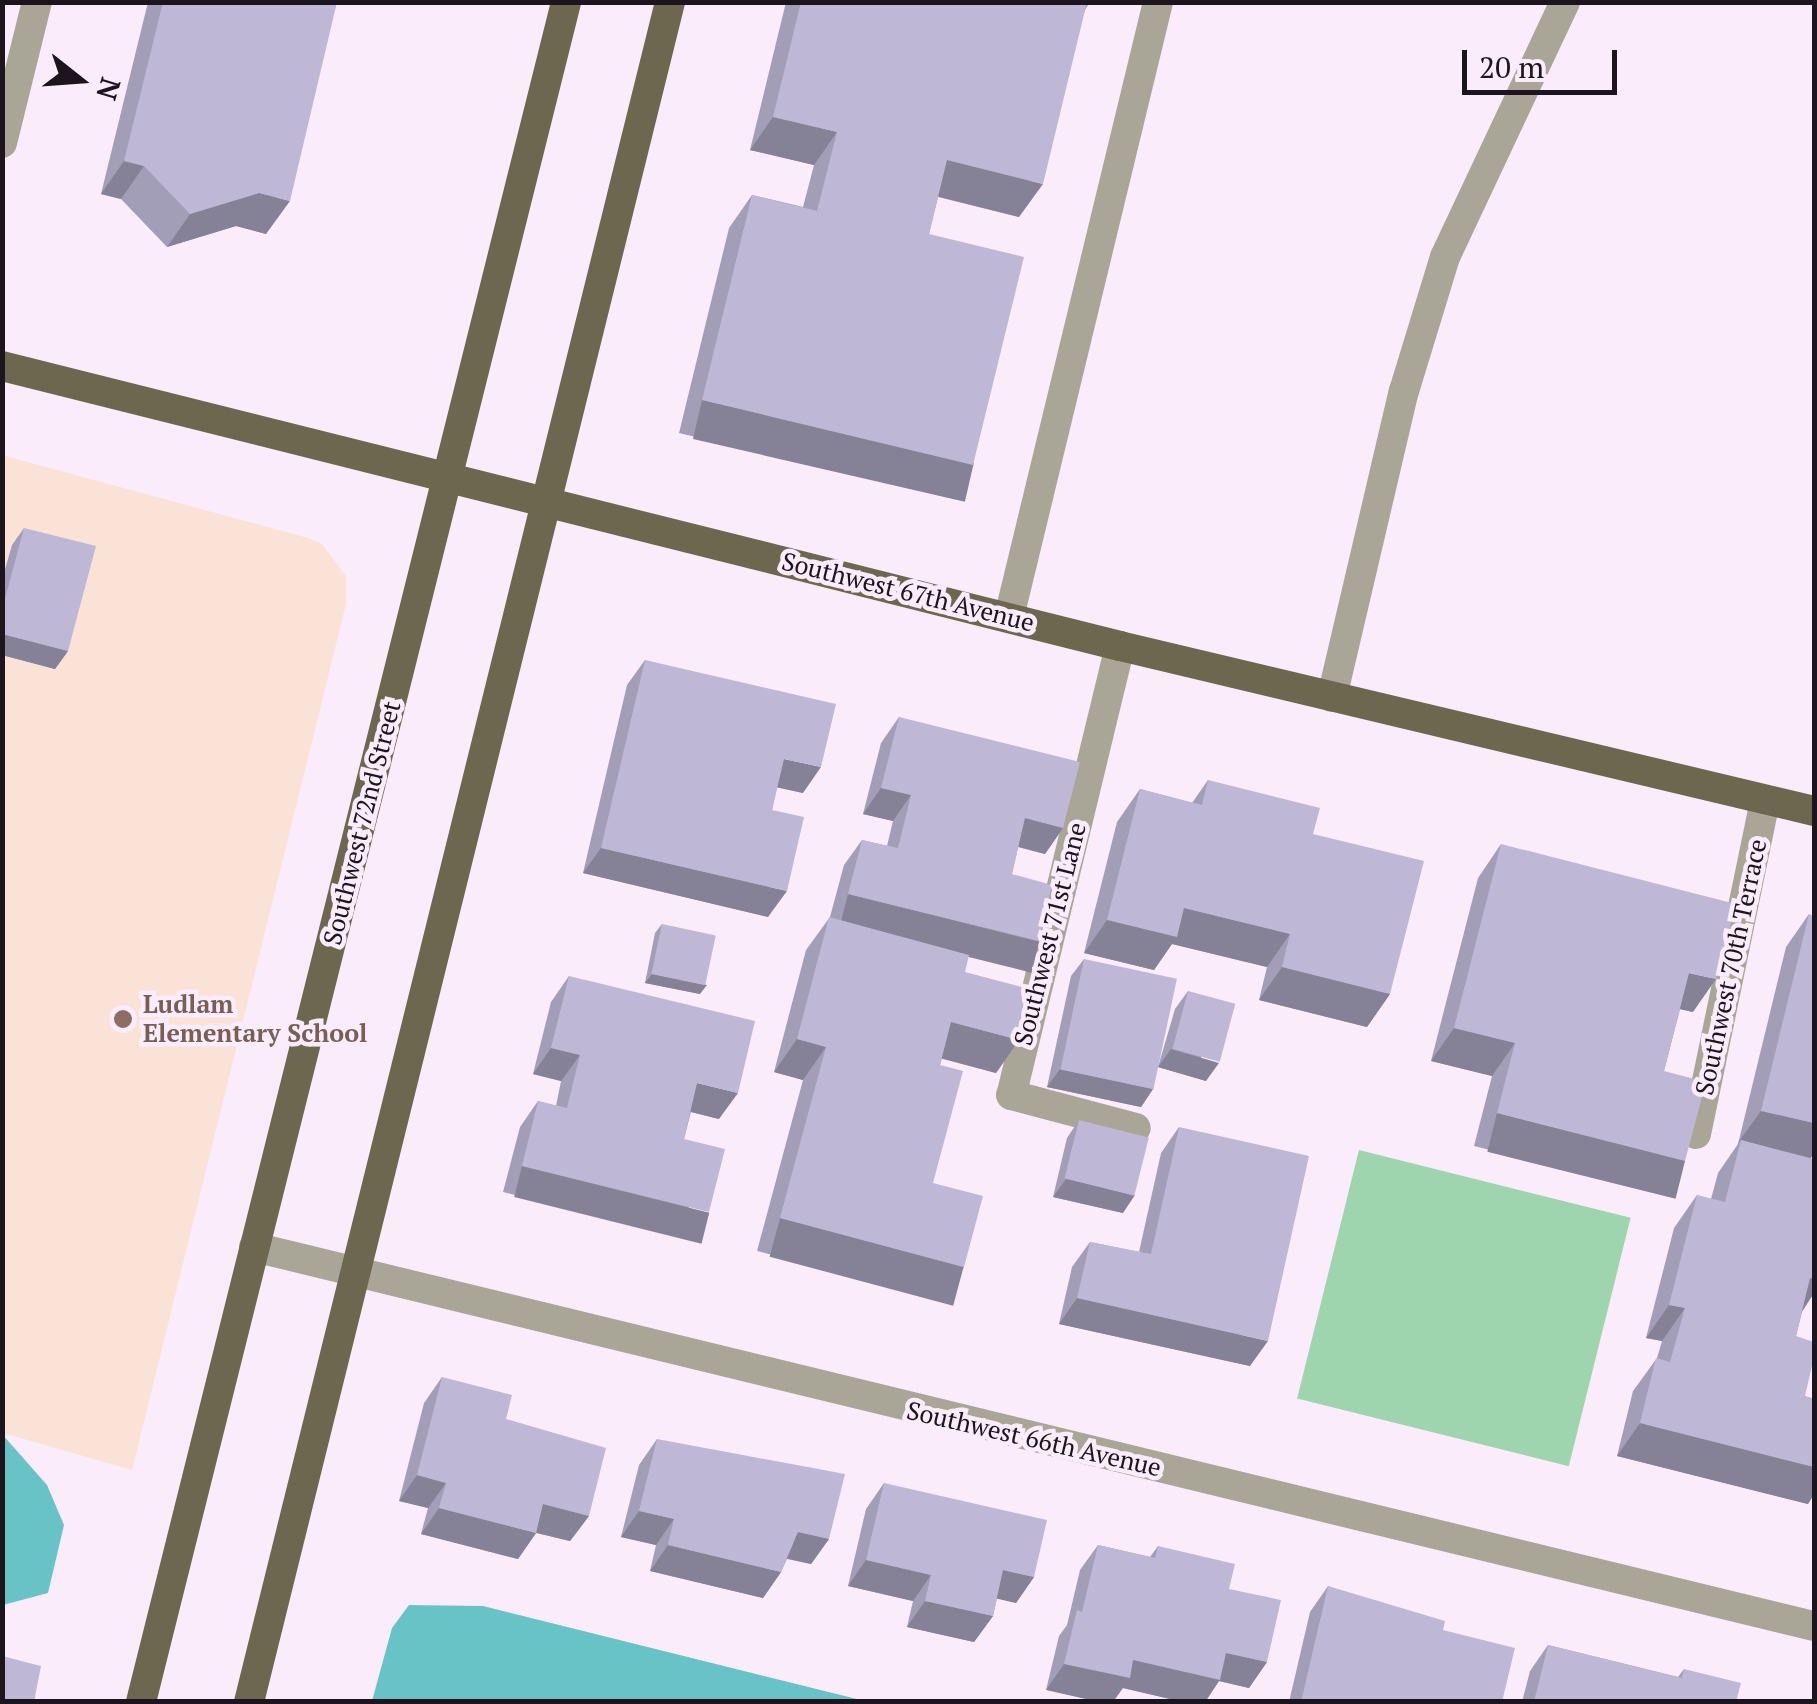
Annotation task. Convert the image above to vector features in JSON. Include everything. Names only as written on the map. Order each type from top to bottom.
[{"type":"main road","name":"Southwest 72nd Street","points":[[141,1702],[566,2]]},
{"type":"main road","points":[[249,1702],[350,1273],[550,503],[670,2]]},
{"type":"main road","name":"Southwest 67th Avenue","points":[[2,366],[1120,646],[1814,812]]},
{"type":"street","points":[[2,143],[37,2]]},
{"type":"street","points":[[1009,617],[1158,2]]},
{"type":"street","points":[[1332,697],[1370,526],[1439,273],[1565,2]]},
{"type":"street","name":"Southwest 71st Lane","points":[[1120,646],[1011,1095],[1136,1128]]},
{"type":"street","name":"Southwest 70th Terrace","points":[[1696,1134],[1765,800]]},
{"type":"street","name":"Southwest 66th Avenue","points":[[254,1247],[1814,1626]]},
{"type":"shaded area","name":"Ludlam Elementary School","points":[[2,455],[308,538],[322,544],[346,576],[346,604],[132,1470],[3,1433]]},
{"type":"green space","points":[[1359,1150],[1631,1218],[1569,1466],[1297,1398]]},
{"type":"water","points":[[2,1434],[47,1485],[64,1525],[48,1593],[3,1605]]},
{"type":"water","points":[[409,1605],[483,1606],[865,1701],[372,1701],[392,1628]]},
{"type":"building","points":[[163,2],[337,2],[290,201],[259,193],[190,214],[144,166],[124,161]]},
{"type":"building","points":[[801,2],[1087,2],[1043,184],[947,160],[929,234],[1024,257],[973,465],[702,400],[752,195],[817,211],[837,132],[773,117]]},
{"type":"building","points":[[24,528],[96,546],[68,651],[2,634],[2,610]]},
{"type":"building","points":[[645,660],[836,704],[821,767],[784,759],[772,810],[804,817],[787,891],[601,848]]},
{"type":"building","points":[[899,717],[1080,762],[1063,828],[1025,818],[1012,874],[1052,885],[1039,941],[848,894],[862,840],[898,848],[911,795],[881,788]]},
{"type":"building","points":[[1208,780],[1320,808],[1313,834],[1424,861],[1390,994],[1282,967],[1290,934],[1184,908],[1177,937],[1107,920],[1140,789],[1202,805]]},
{"type":"building","points":[[1501,844],[1736,904],[1716,979],[1689,973],[1664,1071],[1706,1082],[1685,1161],[1497,1113],[1515,1043],[1454,1028]]},
{"type":"building","points":[[1809,914],[1814,916],[1814,1123],[1761,1111]]},
{"type":"building","points":[[829,917],[969,955],[965,972],[1033,990],[1019,1040],[951,1022],[940,1065],[963,1071],[933,1183],[983,1196],[964,1267],[780,1218],[826,1047],[797,1039]]},
{"type":"building","points":[[662,924],[716,935],[705,985],[651,974]]},
{"type":"building","points":[[1084,959],[1177,979],[1153,1089],[1061,1070]]},
{"type":"building","points":[[569,976],[755,1021],[738,1093],[697,1083],[684,1139],[725,1149],[709,1212],[522,1166],[538,1101],[567,1108],[580,1055],[551,1048]]},
{"type":"building","points":[[1188,991],[1235,1004],[1220,1062],[1172,1049]]},
{"type":"building","points":[[1079,1120],[1149,1137],[1134,1196],[1064,1178]]},
{"type":"building","points":[[1179,1127],[1309,1156],[1268,1341],[1077,1298],[1090,1242],[1151,1254]]},
{"type":"building","points":[[1741,1140],[1814,1159],[1814,1279],[1810,1278],[1796,1336],[1814,1342],[1805,1396],[1814,1399],[1814,1467],[1640,1423],[1656,1358],[1670,1362],[1685,1308],[1669,1305],[1697,1195],[1725,1202]]},
{"type":"building","points":[[442,1377],[512,1395],[506,1419],[606,1448],[589,1516],[543,1504],[536,1533],[439,1508],[446,1483],[417,1475]]},
{"type":"building","points":[[657,1439],[845,1474],[829,1539],[798,1532],[781,1572],[668,1545],[674,1519],[639,1511]]},
{"type":"building","points":[[884,1483],[1047,1520],[1034,1577],[1003,1570],[993,1616],[925,1601],[931,1575],[866,1560]]},
{"type":"building","points":[[1098,1545],[1155,1558],[1158,1546],[1235,1564],[1229,1589],[1281,1600],[1267,1662],[1226,1653],[1220,1680],[1133,1660],[1130,1678],[1064,1664],[1077,1610],[1082,1612]]},
{"type":"building","points":[[1328,1586],[1445,1621],[1443,1630],[1515,1648],[1502,1702],[1301,1702]]},
{"type":"building","points":[[1548,1645],[1682,1678],[1684,1669],[1741,1683],[1736,1702],[1534,1702]]},
{"type":"building","points":[[2,1656],[41,1666],[34,1702],[2,1702]]},
{"type":"place","name":"Ludlam Elementary School","points":[[123,1019]]}]
